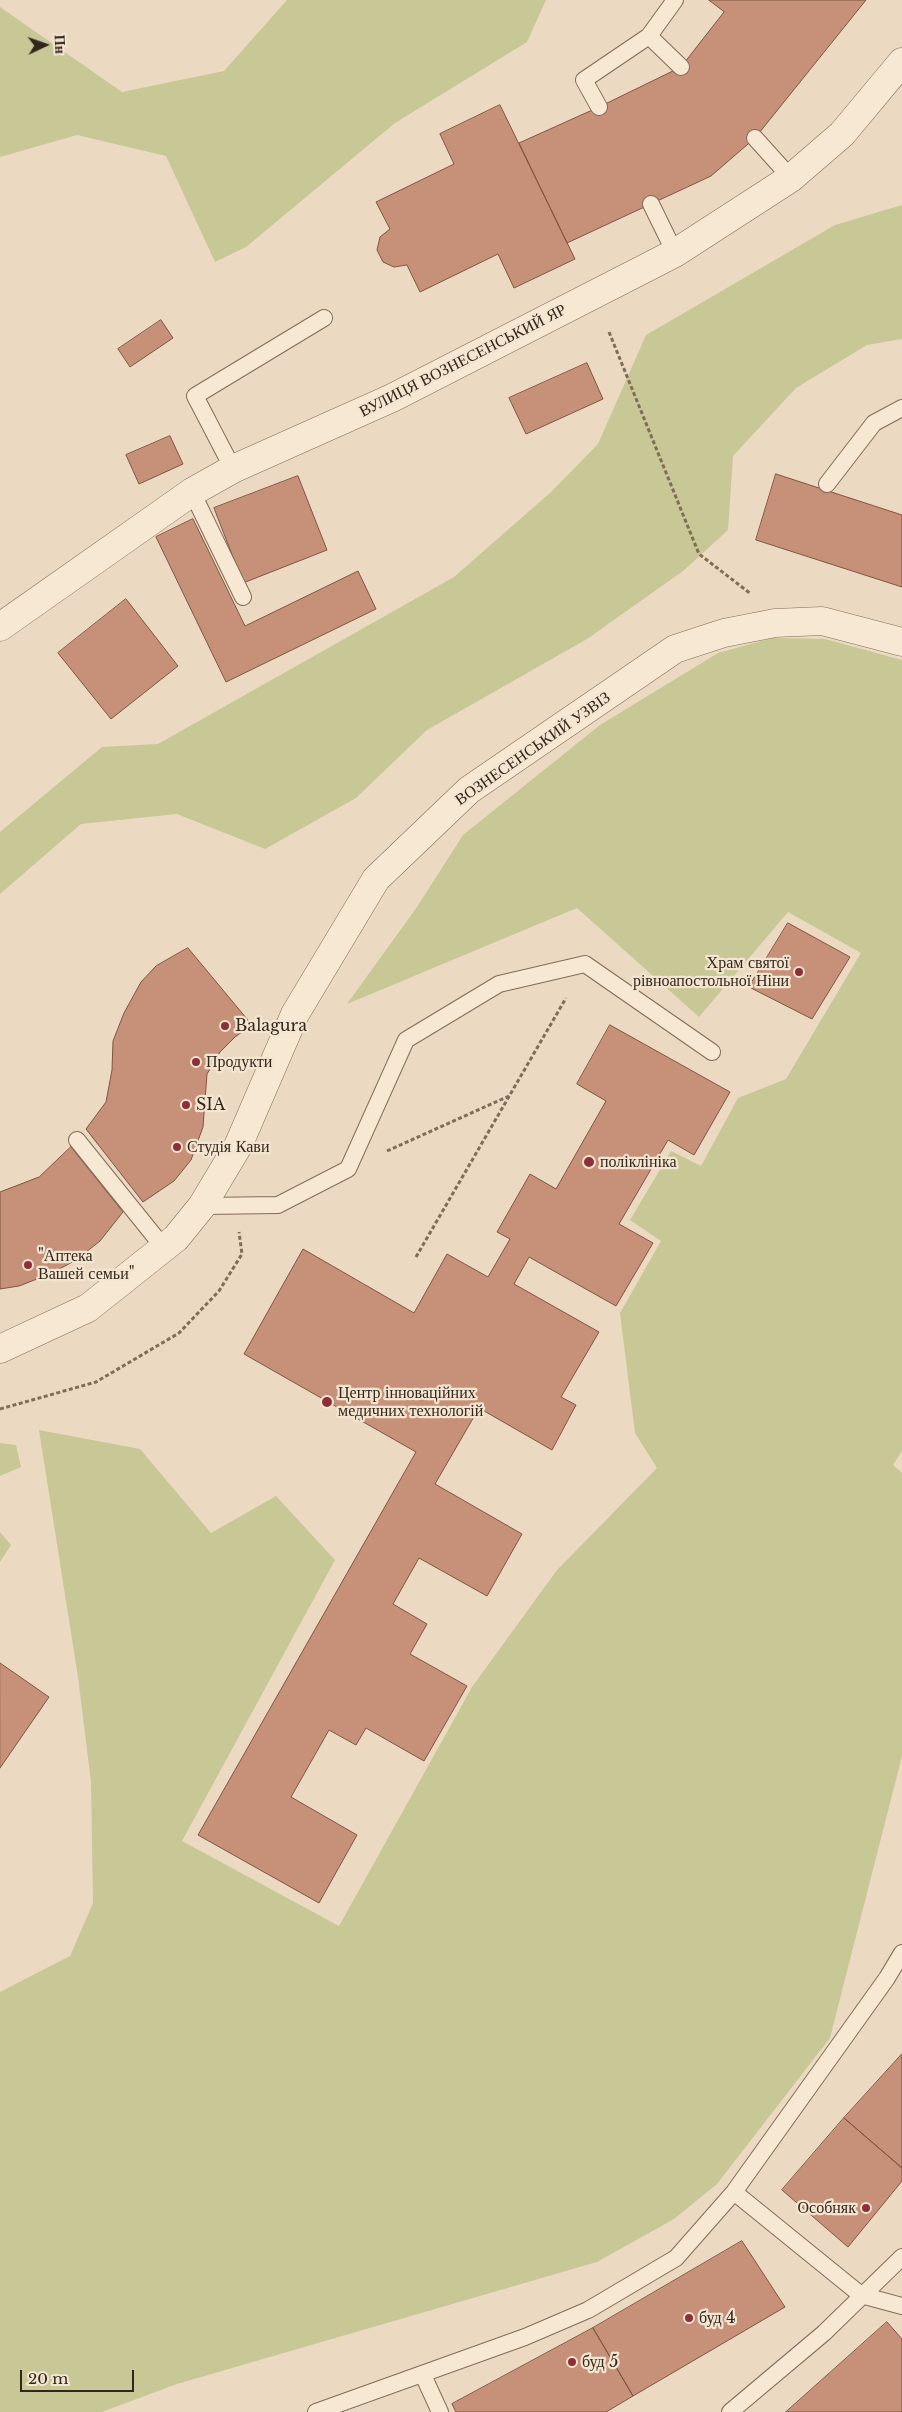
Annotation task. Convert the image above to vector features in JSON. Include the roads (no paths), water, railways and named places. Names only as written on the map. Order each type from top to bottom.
[{"type":"street","name":"ВУЛИЦЯ ВОЗНЕСЕНСЬКИЙ ЯР","points":[[0,627],[192,492],[233,469],[392,398],[675,253],[791,178],[842,134],[902,62]]},
{"type":"street","name":"ВОЗНЕСЕНСЬКИЙ УЗВІЗ","points":[[0,1349],[88,1308],[176,1238],[202,1206],[238,1146],[295,1014],[376,878],[469,790],[675,649],[683,646],[724,633],[775,624],[822,621],[902,642]]},
{"type":"lane","points":[[599,108],[584,80],[649,36],[675,0]]},
{"type":"lane","points":[[649,36],[681,67]]},
{"type":"lane","points":[[755,138],[791,178]]},
{"type":"lane","points":[[651,204],[675,253]]},
{"type":"lane","points":[[233,469],[195,396],[324,318]]},
{"type":"lane","points":[[827,484],[874,423],[902,408]]},
{"type":"lane","points":[[192,492],[243,597]]},
{"type":"lane","points":[[202,1206],[278,1205],[348,1170],[406,1040],[499,984],[585,964],[712,1052]]},
{"type":"lane","points":[[77,1140],[164,1248]]},
{"type":"lane","points":[[316,2412],[525,2338],[588,2310],[676,2258],[734,2192],[887,1978],[902,1953]]},
{"type":"lane","points":[[734,2192],[861,2295],[902,2306]]},
{"type":"lane","points":[[730,2412],[824,2334],[861,2295],[902,2257]]},
{"type":"lane","points":[[423,2375],[440,2412]]},
{"type":"place","name":"Храм святої рівноапостольної Ніни","points":[[799,972]]},
{"type":"place","name":"Balagura","points":[[225,1026]]},
{"type":"place","name":"Продукти","points":[[196,1062]]},
{"type":"place","name":"SIA","points":[[186,1105]]},
{"type":"place","name":"Студія Кави","points":[[177,1147]]},
{"type":"place","name":"поліклініка","points":[[589,1162]]},
{"type":"place","name":"\"Аптека Вашей семьи\"","points":[[28,1265]]},
{"type":"place","name":"Центр інноваційних медичних технологій","points":[[327,1402]]},
{"type":"place","name":"Особняк","points":[[866,2208]]},
{"type":"place","name":"буд 4","points":[[689,2318]]},
{"type":"place","name":"буд 5","points":[[572,2362]]}]
